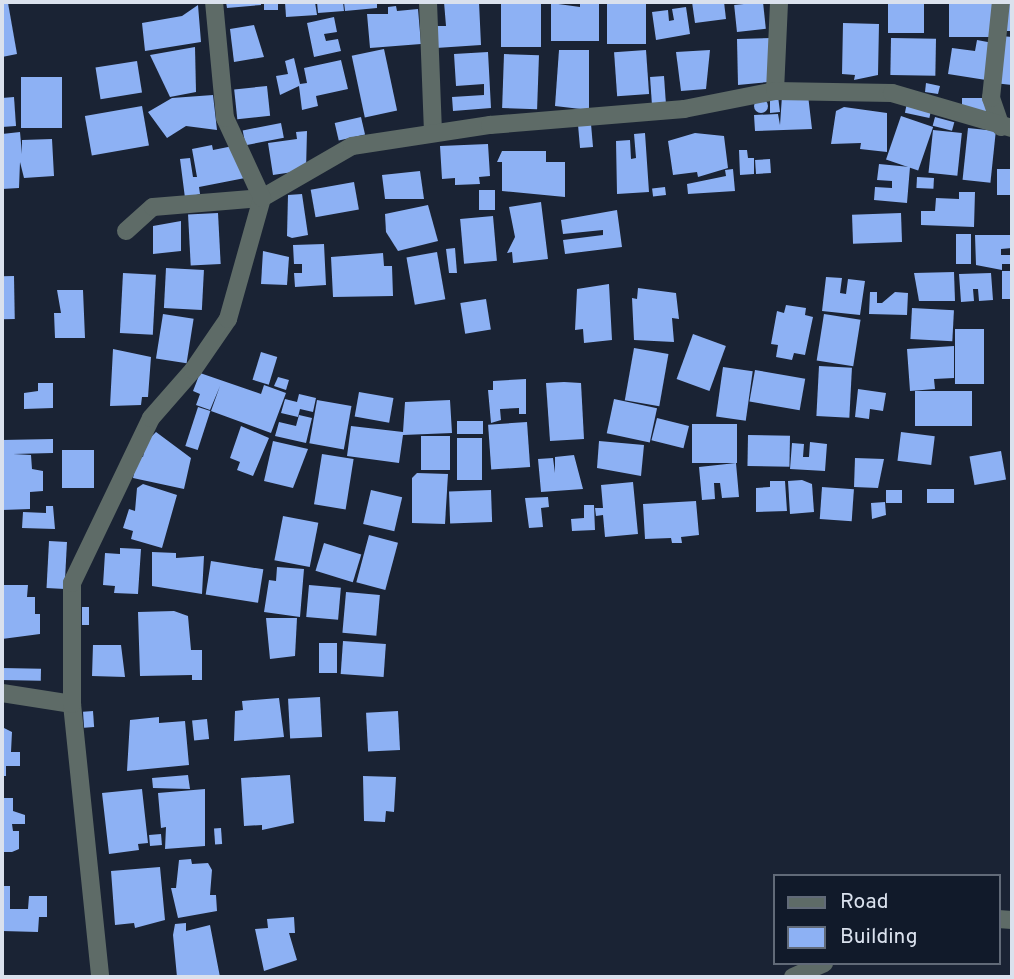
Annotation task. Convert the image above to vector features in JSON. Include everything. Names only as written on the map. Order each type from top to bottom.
[{"type":"street","points":[[100,977],[72,704],[72,583],[151,418],[193,370],[228,319],[262,198],[225,118],[214,2]]},
{"type":"street","points":[[428,2],[433,132]]},
{"type":"street","points":[[775,91],[779,2]]},
{"type":"street","points":[[1002,2],[991,98],[1007,127]]},
{"type":"street","points":[[126,231],[153,207],[262,198],[352,146],[433,132],[684,109],[775,91],[892,93],[1007,127]]},
{"type":"street","points":[[2,693],[72,704]]},
{"type":"street","points":[[793,977],[820,965]]},
{"type":"building","points":[[226,2],[261,2],[261,5],[227,8]]},
{"type":"building","points":[[264,2],[278,2],[278,10],[264,10]]},
{"type":"building","points":[[285,2],[315,2],[317,15],[286,17]]},
{"type":"building","points":[[317,2],[343,2],[344,11],[318,13]]},
{"type":"building","points":[[344,2],[377,2],[377,8],[345,11]]},
{"type":"building","points":[[444,2],[479,2],[481,45],[436,48],[435,26],[446,26]]},
{"type":"building","points":[[501,2],[541,2],[541,47],[501,47]]},
{"type":"building","points":[[580,2],[599,2],[599,41],[551,41],[551,3],[580,7]]},
{"type":"building","points":[[607,2],[646,2],[646,44],[607,44]]},
{"type":"building","points":[[692,2],[724,2],[726,19],[695,23]]},
{"type":"building","points":[[763,2],[766,29],[737,32],[734,5]]},
{"type":"building","points":[[888,2],[924,2],[924,33],[888,33]]},
{"type":"building","points":[[949,2],[998,2],[998,37],[949,37]]},
{"type":"building","points":[[1007,2],[1012,2],[1012,31],[1005,31]]},
{"type":"building","points":[[8,3],[17,54],[2,57],[2,4]]},
{"type":"building","points":[[198,5],[201,42],[145,51],[142,23],[182,16]]},
{"type":"building","points":[[396,6],[397,11],[418,9],[421,44],[370,48],[367,14],[388,14],[388,7]]},
{"type":"building","points":[[686,7],[690,34],[656,40],[652,12],[668,10],[669,21],[674,20],[672,9]]},
{"type":"building","points":[[334,17],[337,32],[324,34],[326,41],[338,39],[341,51],[314,57],[307,23]]},
{"type":"building","points":[[843,23],[879,24],[878,75],[854,80],[855,75],[842,74]]},
{"type":"building","points":[[254,25],[264,57],[234,62],[230,29]]},
{"type":"building","points":[[1001,36],[1012,37],[1012,85],[994,83]]},
{"type":"building","points":[[772,38],[768,82],[738,85],[737,39]]},
{"type":"building","points":[[891,38],[936,39],[935,76],[890,75]]},
{"type":"building","points":[[977,40],[993,43],[986,80],[948,74],[952,48],[975,51]]},
{"type":"building","points":[[195,47],[196,92],[170,97],[150,55]]},
{"type":"building","points":[[384,49],[397,111],[365,117],[352,56]]},
{"type":"building","points":[[559,50],[589,50],[589,110],[555,106]]},
{"type":"building","points":[[646,50],[649,94],[617,96],[614,52]]},
{"type":"building","points":[[710,50],[706,89],[681,91],[676,52]]},
{"type":"building","points":[[488,52],[491,108],[453,111],[452,97],[484,95],[484,84],[456,86],[454,54]]},
{"type":"building","points":[[504,54],[539,55],[537,109],[502,108]]},
{"type":"building","points":[[294,58],[300,84],[307,83],[304,68],[341,60],[348,89],[316,96],[318,106],[302,110],[299,86],[280,95],[276,76],[288,74],[285,61]]},
{"type":"building","points":[[137,61],[142,93],[101,99],[96,68]]},
{"type":"building","points":[[664,76],[666,108],[652,109],[650,77]]},
{"type":"building","points":[[21,77],[62,77],[62,128],[21,128]]},
{"type":"building","points":[[926,83],[940,86],[938,94],[925,92]]},
{"type":"building","points":[[267,86],[270,116],[237,119],[234,89]]},
{"type":"building","points":[[213,95],[217,130],[186,126],[167,138],[148,112],[172,98]]},
{"type":"building","points":[[808,95],[812,129],[755,131],[754,115],[778,114],[780,125],[782,96]]},
{"type":"building","points":[[778,96],[780,112],[770,113],[770,97]]},
{"type":"building","points":[[14,97],[16,126],[2,127],[2,98]]},
{"type":"building","points":[[962,98],[986,98],[986,113],[962,113]]},
{"type":"building","points":[[758,99],[764,99],[768,106],[764,113],[758,113],[754,109],[754,103]]},
{"type":"building","points":[[907,103],[931,108],[929,118],[905,113]]},
{"type":"building","points":[[142,106],[149,145],[92,155],[85,116]]},
{"type":"building","points":[[844,107],[887,113],[887,152],[860,149],[861,143],[831,144],[836,111]]},
{"type":"building","points":[[901,116],[933,127],[918,171],[886,159]]},
{"type":"building","points":[[361,117],[365,135],[339,141],[335,123]]},
{"type":"building","points":[[935,117],[954,122],[952,131],[933,126]]},
{"type":"building","points":[[281,123],[284,138],[246,145],[243,130]]},
{"type":"building","points":[[591,124],[593,147],[580,148],[578,125]]},
{"type":"building","points":[[968,128],[996,131],[990,183],[963,180]]},
{"type":"building","points":[[933,130],[962,133],[957,176],[929,173]]},
{"type":"building","points":[[307,131],[306,170],[273,175],[268,143],[297,139],[296,132]]},
{"type":"building","points":[[20,132],[22,154],[22,140],[52,139],[54,176],[24,178],[20,162],[19,188],[2,189],[2,134]]},
{"type":"building","points":[[645,133],[649,192],[617,194],[616,141],[630,140],[631,159],[636,158],[634,134]]},
{"type":"building","points":[[695,133],[724,136],[728,168],[698,177],[697,172],[673,175],[668,141]]},
{"type":"building","points":[[488,144],[490,176],[479,177],[480,184],[455,185],[455,178],[442,179],[440,146]]},
{"type":"building","points":[[212,145],[213,150],[238,145],[245,178],[199,187],[200,194],[185,198],[180,159],[190,158],[193,177],[197,177],[192,149]]},
{"type":"building","points":[[739,150],[747,150],[748,158],[754,158],[754,174],[740,175]]},
{"type":"building","points":[[502,151],[546,151],[546,162],[565,162],[565,197],[502,191],[502,162],[497,162]]},
{"type":"building","points":[[770,159],[771,173],[756,174],[755,160]]},
{"type":"building","points":[[879,164],[910,167],[907,203],[874,200],[875,187],[892,188],[892,181],[877,180]]},
{"type":"building","points":[[733,169],[735,191],[688,194],[687,184],[726,176],[725,170]]},
{"type":"building","points":[[997,169],[1012,169],[1012,195],[997,195]]},
{"type":"building","points":[[420,171],[424,199],[385,199],[382,175]]},
{"type":"building","points":[[917,177],[934,178],[933,189],[916,188]]},
{"type":"building","points":[[354,182],[359,210],[316,217],[311,190]]},
{"type":"building","points":[[665,187],[666,195],[653,197],[652,189]]},
{"type":"building","points":[[479,190],[495,190],[495,210],[479,210]]},
{"type":"building","points":[[959,192],[975,192],[974,227],[921,225],[921,211],[935,211],[936,198],[959,199]]},
{"type":"building","points":[[302,194],[308,235],[292,238],[287,236],[288,195]]},
{"type":"building","points":[[541,202],[548,259],[513,263],[512,252],[507,253],[515,237],[509,207]]},
{"type":"building","points":[[428,205],[438,241],[398,251],[386,232],[385,214]]},
{"type":"building","points":[[617,210],[622,247],[565,254],[563,240],[603,235],[603,230],[563,234],[561,220]]},
{"type":"building","points":[[218,213],[221,264],[191,266],[188,215]]},
{"type":"building","points":[[901,213],[902,242],[853,244],[852,215]]},
{"type":"building","points":[[493,216],[497,261],[464,264],[460,219]]},
{"type":"building","points":[[181,221],[181,251],[153,254],[153,226]]},
{"type":"building","points":[[956,234],[971,234],[971,264],[956,264]]},
{"type":"building","points":[[975,235],[1012,235],[1012,248],[1001,249],[1001,255],[1012,255],[1012,264],[1002,264],[1002,270],[976,265]]},
{"type":"building","points":[[324,244],[326,285],[295,287],[294,273],[302,273],[302,264],[294,264],[293,245]]},
{"type":"building","points":[[455,248],[457,273],[449,273],[446,249]]},
{"type":"building","points":[[263,251],[289,257],[287,285],[261,284]]},
{"type":"building","points":[[437,252],[445,299],[415,305],[406,257]]},
{"type":"building","points":[[383,253],[384,266],[392,266],[393,296],[333,297],[331,257]]},
{"type":"building","points":[[166,268],[204,270],[202,310],[164,308]]},
{"type":"building","points":[[1002,271],[1012,271],[1012,299],[1002,299]]},
{"type":"building","points":[[954,272],[955,301],[919,301],[914,273]]},
{"type":"building","points":[[123,273],[156,275],[153,335],[120,333]]},
{"type":"building","points":[[991,273],[993,300],[979,301],[978,289],[973,289],[974,301],[961,302],[959,274]]},
{"type":"building","points":[[2,276],[14,276],[15,319],[3,319]]},
{"type":"building","points":[[826,277],[842,278],[840,293],[846,294],[848,279],[865,281],[860,315],[822,311]]},
{"type":"building","points":[[609,284],[612,340],[584,343],[583,329],[575,330],[577,289]]},
{"type":"building","points":[[638,288],[676,293],[679,319],[672,318],[674,342],[634,340],[632,298],[637,299]]},
{"type":"building","points":[[57,290],[83,290],[85,338],[55,338],[54,313],[61,313]]},
{"type":"building","points":[[870,292],[877,292],[877,303],[882,303],[895,292],[908,293],[907,315],[869,314]]},
{"type":"building","points":[[486,299],[491,330],[465,334],[460,303]]},
{"type":"building","points":[[786,305],[806,308],[805,315],[813,317],[805,355],[794,353],[792,360],[776,357],[778,345],[771,344],[777,311],[784,313]]},
{"type":"building","points":[[912,308],[954,310],[952,341],[910,339]]},
{"type":"building","points":[[163,314],[194,319],[187,363],[156,358]]},
{"type":"building","points":[[824,314],[861,320],[853,366],[817,360]]},
{"type":"building","points":[[955,329],[984,329],[984,384],[955,384]]},
{"type":"building","points":[[693,334],[726,346],[709,391],[677,379]]},
{"type":"building","points":[[954,346],[954,378],[934,379],[935,389],[910,391],[907,349]]},
{"type":"building","points":[[634,348],[668,354],[659,406],[625,400]]},
{"type":"building","points":[[113,349],[151,357],[148,397],[142,397],[141,405],[110,406]]},
{"type":"building","points":[[261,352],[277,357],[269,385],[253,380]]},
{"type":"building","points":[[819,366],[852,368],[849,418],[816,416]]},
{"type":"building","points":[[723,367],[753,371],[746,421],[716,417]]},
{"type":"building","points":[[755,370],[805,379],[800,410],[749,402]]},
{"type":"building","points":[[200,373],[261,394],[264,385],[286,393],[271,433],[211,411],[220,386],[210,410],[196,405],[200,394],[193,391]]},
{"type":"building","points":[[278,377],[289,380],[286,390],[274,386]]},
{"type":"building","points":[[526,379],[526,414],[519,414],[519,408],[500,409],[501,420],[491,423],[488,390],[493,390],[493,381]]},
{"type":"building","points":[[38,383],[53,383],[53,408],[24,409],[24,393],[38,391]]},
{"type":"building","points":[[546,383],[581,383],[584,439],[550,441]]},
{"type":"building","points":[[858,389],[886,393],[883,411],[870,409],[869,419],[855,417]]},
{"type":"building","points":[[915,391],[972,391],[972,426],[915,426]]},
{"type":"building","points":[[359,392],[393,398],[389,423],[355,417]]},
{"type":"building","points":[[299,394],[316,398],[313,412],[300,409],[298,417],[281,413],[285,399],[297,402]]},
{"type":"building","points":[[614,399],[657,408],[650,442],[607,433]]},
{"type":"building","points":[[317,400],[351,406],[344,449],[309,443]]},
{"type":"building","points":[[450,400],[452,433],[403,435],[399,463],[347,456],[351,426],[403,432],[405,402]]},
{"type":"building","points":[[198,407],[210,411],[198,450],[185,446]]},
{"type":"building","points":[[299,415],[312,418],[306,443],[275,436],[279,422],[296,426]]},
{"type":"building","points":[[657,418],[689,426],[683,448],[651,440]]},
{"type":"building","points":[[457,421],[483,421],[483,434],[457,434]]},
{"type":"building","points":[[527,422],[530,467],[491,470],[488,425]]},
{"type":"building","points":[[692,424],[737,424],[737,463],[692,463]]},
{"type":"building","points":[[241,426],[269,438],[253,476],[237,470],[240,462],[230,458]]},
{"type":"building","points":[[156,432],[191,458],[184,489],[133,478],[138,455],[143,457],[146,442]]},
{"type":"building","points":[[901,432],[935,436],[931,465],[897,461]]},
{"type":"building","points":[[748,435],[790,436],[789,467],[747,466]]},
{"type":"building","points":[[421,436],[450,436],[450,470],[421,470]]},
{"type":"building","points":[[457,438],[482,438],[482,480],[457,480]]},
{"type":"building","points":[[53,439],[53,453],[13,454],[31,455],[32,469],[43,471],[43,491],[30,492],[30,509],[2,510],[2,440]]},
{"type":"building","points":[[273,441],[308,449],[293,488],[264,481]]},
{"type":"building","points":[[599,441],[644,445],[641,476],[597,468]]},
{"type":"building","points":[[810,442],[827,444],[825,471],[790,469],[792,443],[804,444],[803,457],[809,457]]},
{"type":"building","points":[[62,450],[94,450],[94,488],[62,488]]},
{"type":"building","points":[[1001,451],[1006,480],[975,485],[969,457]]},
{"type":"building","points":[[322,454],[354,459],[346,509],[314,504]]},
{"type":"building","points":[[574,455],[583,489],[541,492],[538,459],[553,458],[555,473],[555,457]]},
{"type":"building","points":[[855,458],[884,459],[878,488],[854,487]]},
{"type":"building","points":[[736,463],[739,497],[722,498],[720,483],[714,483],[715,499],[702,500],[699,467]]},
{"type":"building","points":[[417,473],[448,474],[445,524],[412,523],[412,478]]},
{"type":"building","points":[[802,480],[812,484],[814,512],[790,514],[788,481]]},
{"type":"building","points":[[770,481],[785,481],[787,511],[756,512],[756,488],[770,487]]},
{"type":"building","points":[[633,482],[638,534],[605,537],[603,515],[596,516],[595,508],[603,508],[601,485]]},
{"type":"building","points":[[143,484],[177,495],[162,548],[131,539],[133,531],[123,528],[129,509],[135,511],[137,488]]},
{"type":"building","points":[[822,487],[854,489],[852,521],[820,519]]},
{"type":"building","points":[[927,489],[954,489],[954,503],[927,503]]},
{"type":"building","points":[[371,490],[402,497],[394,531],[363,524]]},
{"type":"building","points":[[491,490],[492,522],[450,523],[449,491]]},
{"type":"building","points":[[886,490],[902,490],[902,503],[886,503]]},
{"type":"building","points":[[548,497],[549,507],[541,508],[543,527],[529,528],[525,498]]},
{"type":"building","points":[[696,501],[699,535],[681,537],[682,543],[672,543],[671,538],[645,539],[643,504]]},
{"type":"building","points":[[885,502],[886,515],[872,519],[871,503]]},
{"type":"building","points":[[584,505],[594,505],[595,530],[572,531],[571,519],[584,518]]},
{"type":"building","points":[[46,506],[53,506],[55,529],[22,528],[23,512],[46,513]]},
{"type":"building","points":[[283,516],[318,523],[310,567],[274,560]]},
{"type":"building","points":[[369,535],[398,543],[385,590],[356,582]]},
{"type":"building","points":[[49,541],[67,542],[65,589],[47,588]]},
{"type":"building","points":[[324,543],[361,554],[353,582],[316,571]]},
{"type":"building","points":[[120,548],[141,549],[138,594],[114,593],[115,586],[103,585],[105,553],[120,554]]},
{"type":"building","points":[[152,552],[176,553],[176,558],[204,556],[202,594],[152,586]]},
{"type":"building","points":[[211,561],[263,569],[258,603],[206,595]]},
{"type":"building","points":[[277,567],[304,569],[300,617],[264,612],[269,580],[276,581]]},
{"type":"building","points":[[2,585],[28,585],[27,597],[35,597],[35,614],[40,614],[40,634],[2,639]]},
{"type":"building","points":[[309,585],[341,588],[338,620],[306,617]]},
{"type":"building","points":[[346,592],[380,595],[376,636],[342,633]]},
{"type":"building","points":[[82,607],[89,607],[89,625],[82,625]]},
{"type":"building","points":[[174,611],[188,616],[191,650],[202,650],[202,680],[192,680],[192,675],[140,676],[138,612]]},
{"type":"building","points":[[266,618],[297,618],[295,656],[270,659]]},
{"type":"building","points":[[343,641],[386,644],[384,677],[341,674]]},
{"type":"building","points":[[319,643],[337,643],[337,673],[319,673]]},
{"type":"building","points":[[93,645],[121,645],[125,677],[92,676]]},
{"type":"building","points":[[2,668],[41,669],[41,681],[2,680]]},
{"type":"building","points":[[320,697],[322,737],[290,739],[288,699]]},
{"type":"building","points":[[279,698],[284,737],[234,741],[235,711],[243,710],[242,701]]},
{"type":"building","points":[[93,711],[94,727],[84,728],[83,712]]},
{"type":"building","points":[[398,711],[400,750],[368,752],[366,713]]},
{"type":"building","points":[[159,717],[159,723],[185,721],[189,765],[127,771],[130,720]]},
{"type":"building","points":[[207,719],[209,739],[194,740],[192,721]]},
{"type":"building","points":[[2,727],[12,732],[11,752],[20,752],[20,766],[6,766],[6,776],[2,776]]},
{"type":"building","points":[[188,775],[190,789],[153,788],[152,778]]},
{"type":"building","points":[[290,775],[294,823],[262,830],[262,825],[244,826],[241,778]]},
{"type":"building","points":[[363,776],[396,777],[394,812],[386,811],[385,822],[364,821]]},
{"type":"building","points":[[142,789],[148,843],[138,844],[139,850],[109,854],[102,793]]},
{"type":"building","points":[[205,789],[205,846],[165,849],[166,827],[161,828],[158,793]]},
{"type":"building","points":[[2,798],[13,798],[13,811],[25,815],[25,824],[12,824],[13,831],[19,831],[19,849],[12,852],[2,852]]},
{"type":"building","points":[[214,828],[221,828],[222,844],[215,844]]},
{"type":"building","points":[[161,834],[162,845],[150,846],[149,835]]},
{"type":"building","points":[[191,859],[192,864],[208,863],[212,870],[210,895],[216,895],[217,911],[178,918],[171,888],[176,888],[179,860]]},
{"type":"building","points":[[160,867],[165,920],[135,928],[134,923],[115,925],[111,871]]},
{"type":"building","points":[[2,886],[10,886],[10,909],[28,909],[29,896],[47,896],[47,917],[39,917],[38,932],[2,931]]},
{"type":"building","points":[[294,917],[295,933],[289,933],[297,960],[264,971],[255,929],[268,928],[267,919]]},
{"type":"building","points":[[186,923],[186,931],[210,925],[220,977],[177,977],[173,935],[175,924]]}]
